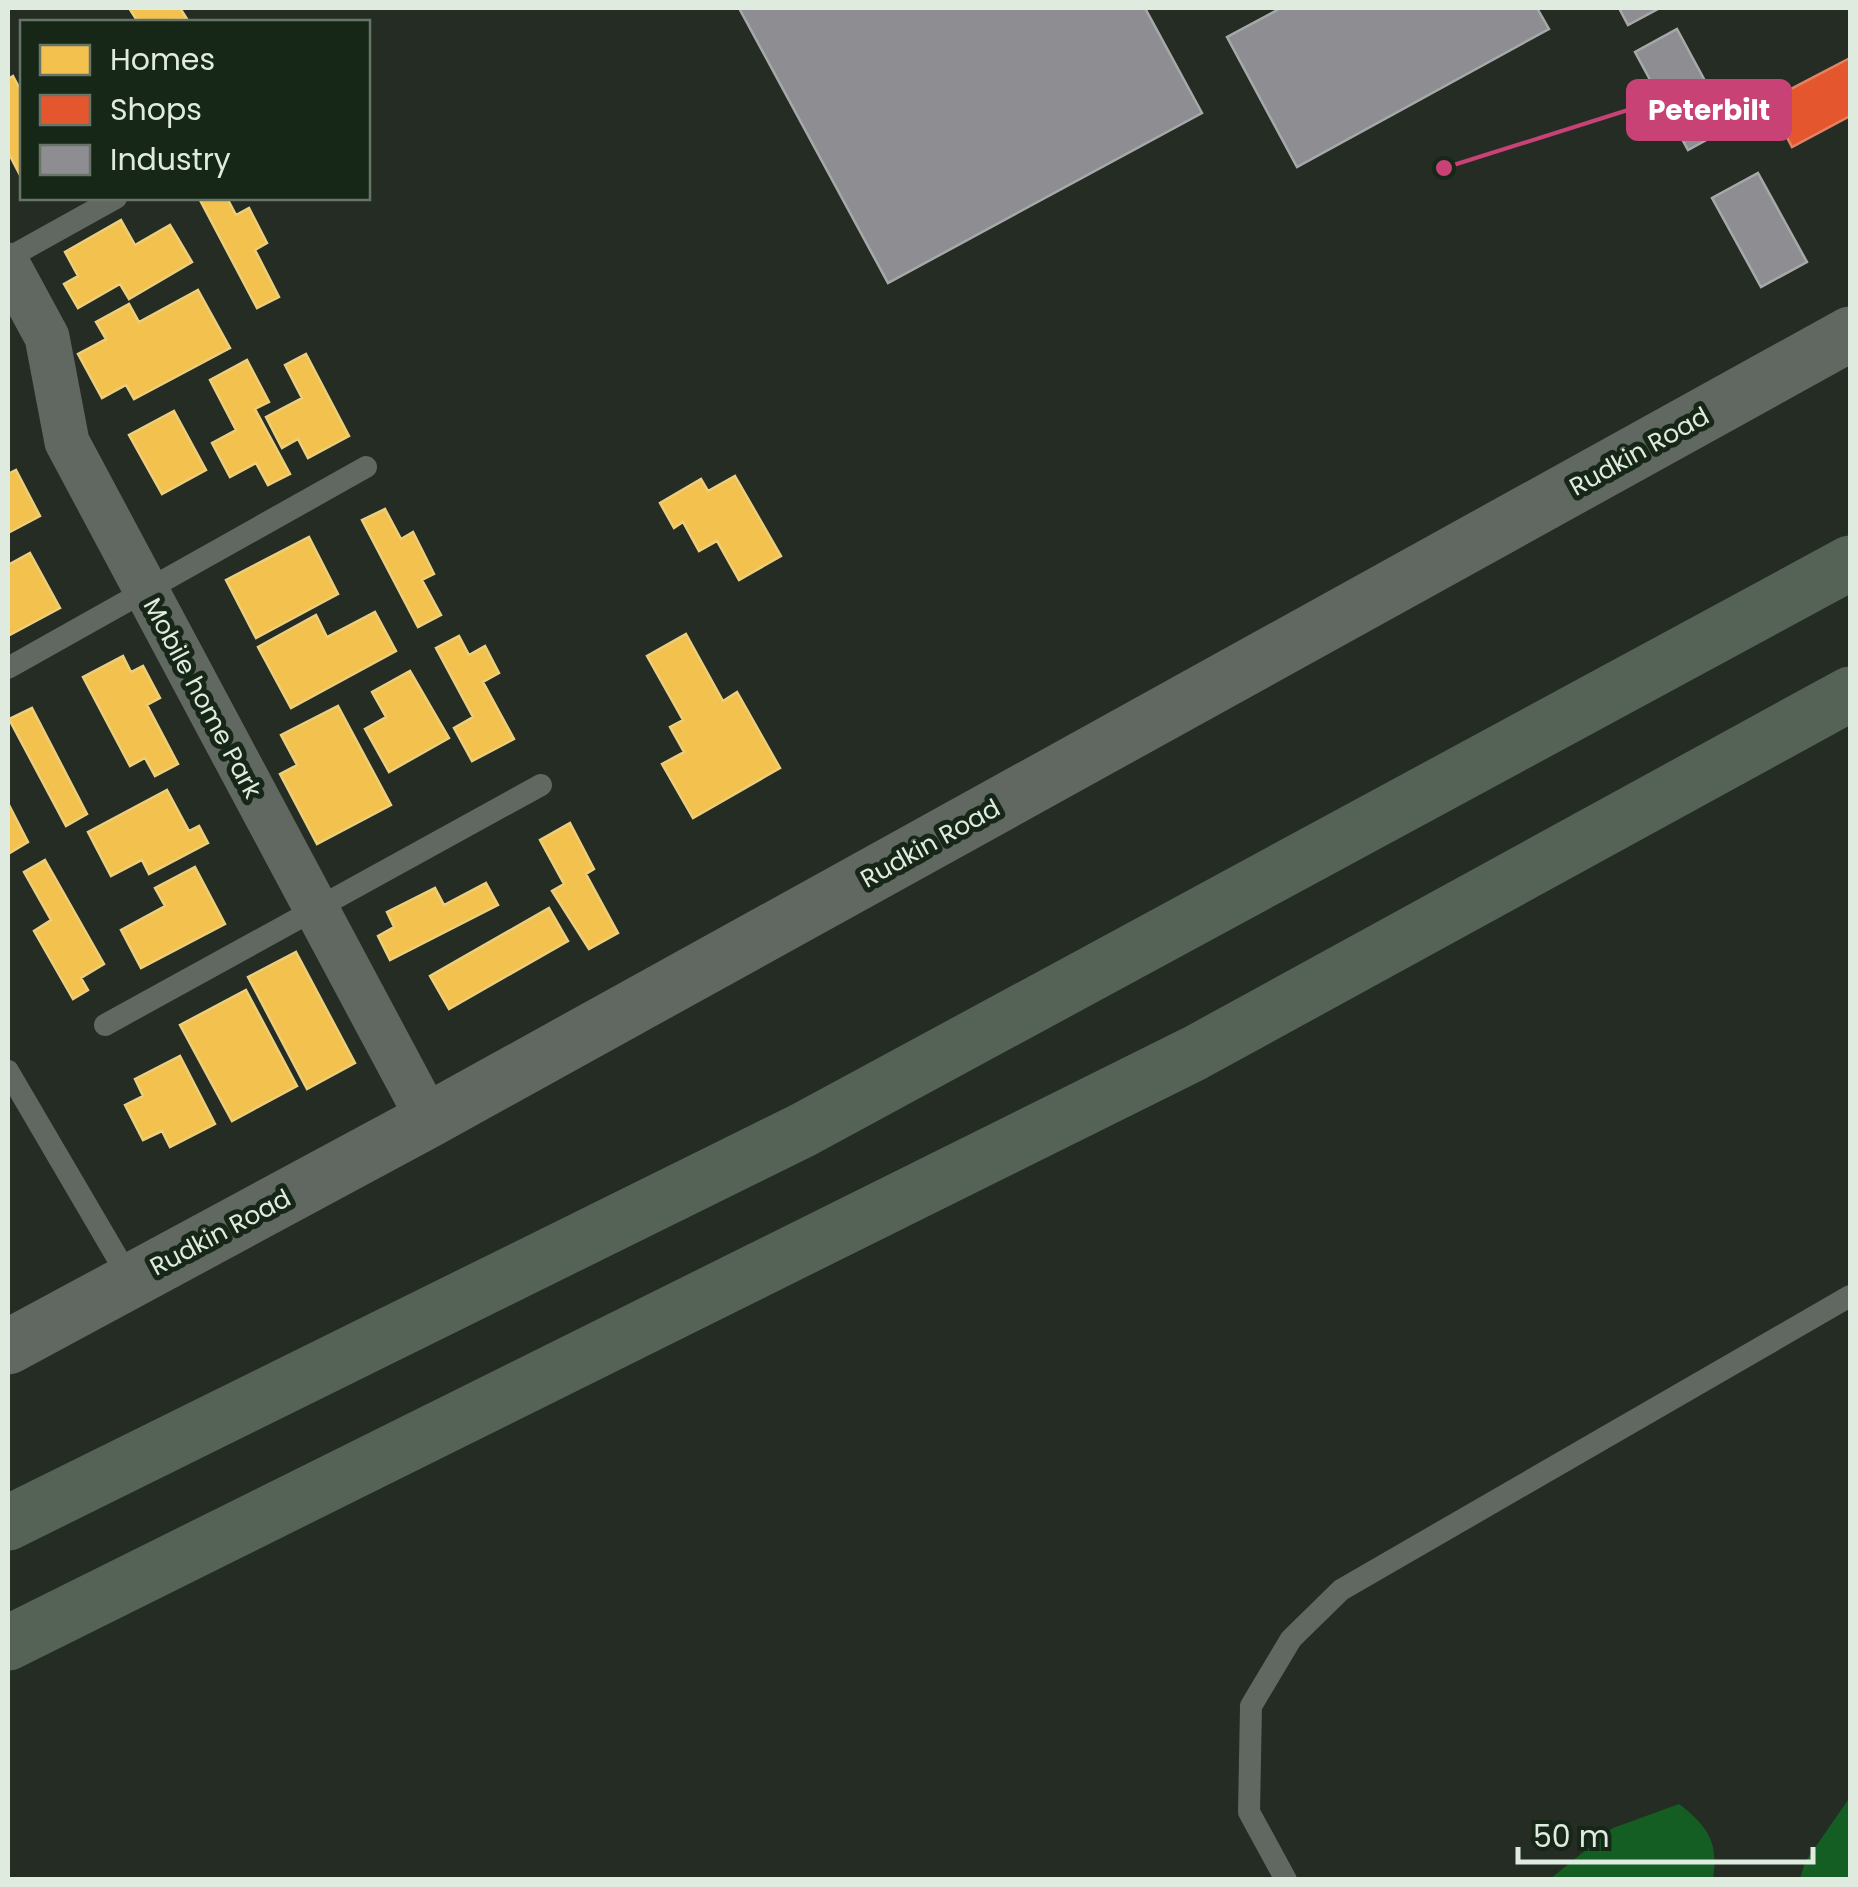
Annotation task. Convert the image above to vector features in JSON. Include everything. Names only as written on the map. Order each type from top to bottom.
[{"type":"highway","points":[[8,1523],[802,1130],[1850,563]]},
{"type":"highway","points":[[8,1644],[1195,1053],[1850,694]]},
{"type":"street","name":"Mobile home Park","points":[[8,266],[46,337],[67,442],[429,1120]]},
{"type":"street","name":"Rudkin Road","points":[[8,1347],[429,1120],[1850,334]]},
{"type":"lane","points":[[8,258],[112,200]]},
{"type":"lane","points":[[8,668],[366,468]]},
{"type":"lane","points":[[105,1025],[541,785]]},
{"type":"lane","points":[[8,1071],[131,1281]]},
{"type":"lane","points":[[1286,1880],[1249,1812],[1250,1741],[1251,1706],[1291,1639],[1340,1590],[1850,1296]]},
{"type":"shaded area","points":[[1850,1797],[1850,1879],[1800,1879],[1805,1862]]},
{"type":"shaded area","points":[[1679,1804],[1709,1836],[1714,1855],[1713,1879],[1550,1879],[1613,1828]]},
{"type":"building: Homes","points":[[129,8],[180,8],[187,19],[171,20],[137,20]]},
{"type":"building: Homes","points":[[13,76],[20,89],[20,175],[8,152],[8,79]]},
{"type":"building: Homes","points":[[200,200],[228,200],[236,215],[249,208],[267,243],[255,250],[279,297],[257,308]]},
{"type":"building: Homes","points":[[121,220],[135,245],[170,225],[192,262],[129,299],[120,284],[78,308],[64,284],[78,276],[65,252]]},
{"type":"building: Homes","points":[[198,290],[230,348],[134,399],[126,385],[102,398],[78,354],[106,339],[96,322],[129,304],[139,322]]},
{"type":"building: Homes","points":[[306,354],[349,436],[308,458],[298,439],[282,448],[266,417],[302,398],[285,365]]},
{"type":"building: Homes","points":[[247,360],[269,402],[255,409],[290,474],[268,485],[256,463],[230,477],[212,443],[236,430],[210,380]]},
{"type":"building: Homes","points":[[174,411],[206,470],[162,494],[129,435]]},
{"type":"building: Homes","points":[[16,470],[40,516],[8,533],[8,474]]},
{"type":"building: Homes","points":[[735,476],[781,556],[739,580],[717,541],[699,551],[683,522],[674,528],[660,503],[701,479],[708,491]]},
{"type":"building: Homes","points":[[385,509],[401,539],[413,532],[434,574],[422,580],[441,615],[418,627],[362,520]]},
{"type":"building: Homes","points":[[309,537],[338,594],[256,638],[226,580]]},
{"type":"building: Homes","points":[[30,553],[60,608],[8,636],[8,565]]},
{"type":"building: Homes","points":[[375,612],[396,651],[291,708],[258,647],[316,615],[327,637]]},
{"type":"building: Homes","points":[[686,634],[723,701],[737,692],[780,768],[693,818],[662,764],[684,752],[670,727],[683,720],[647,656]]},
{"type":"building: Homes","points":[[459,636],[469,655],[485,646],[499,673],[483,682],[514,739],[472,761],[454,728],[473,717],[436,648]]},
{"type":"building: Homes","points":[[123,656],[131,672],[143,666],[160,698],[147,705],[178,764],[155,776],[145,758],[130,766],[83,677]]},
{"type":"building: Homes","points":[[410,671],[449,738],[389,772],[365,729],[386,717],[372,692]]},
{"type":"building: Homes","points":[[338,706],[391,805],[317,844],[280,774],[297,765],[281,735]]},
{"type":"building: Homes","points":[[32,708],[87,814],[66,826],[9,719]]},
{"type":"building: Homes","points":[[167,790],[189,831],[199,826],[208,843],[149,874],[142,860],[111,876],[88,832]]},
{"type":"building: Homes","points":[[8,803],[28,842],[8,854]]},
{"type":"building: Homes","points":[[570,823],[594,869],[586,874],[618,933],[589,949],[552,891],[564,884],[540,840]]},
{"type":"building: Homes","points":[[45,860],[104,964],[81,978],[88,990],[73,999],[34,931],[51,920],[24,872]]},
{"type":"building: Homes","points":[[195,867],[225,924],[141,968],[121,930],[165,906],[155,888]]},
{"type":"building: Homes","points":[[486,883],[498,905],[390,960],[378,936],[394,927],[387,912],[435,888],[444,905]]},
{"type":"building: Homes","points":[[549,908],[568,941],[449,1009],[430,976]]},
{"type":"building: Homes","points":[[296,952],[355,1063],[307,1089],[248,977]]},
{"type":"building: Homes","points":[[246,990],[297,1086],[232,1121],[180,1025]]},
{"type":"building: Homes","points":[[180,1056],[215,1124],[170,1147],[162,1131],[143,1140],[125,1105],[143,1096],[135,1079]]},
{"type":"building: Shops","points":[[1850,58],[1850,116],[1792,147],[1768,101]]},
{"type":"building: Industry","points":[[739,8],[1145,8],[1202,113],[888,283]]},
{"type":"building: Industry","points":[[1281,8],[1537,8],[1549,29],[1297,167],[1227,37]]},
{"type":"building: Industry","points":[[1619,8],[1660,8],[1628,25]]},
{"type":"building: Industry","points":[[1677,29],[1730,127],[1688,150],[1635,52]]},
{"type":"building: Industry","points":[[1758,173],[1807,262],[1761,287],[1712,198]]},
{"type":"place","name":"Peterbilt","points":[[1444,168]]}]
